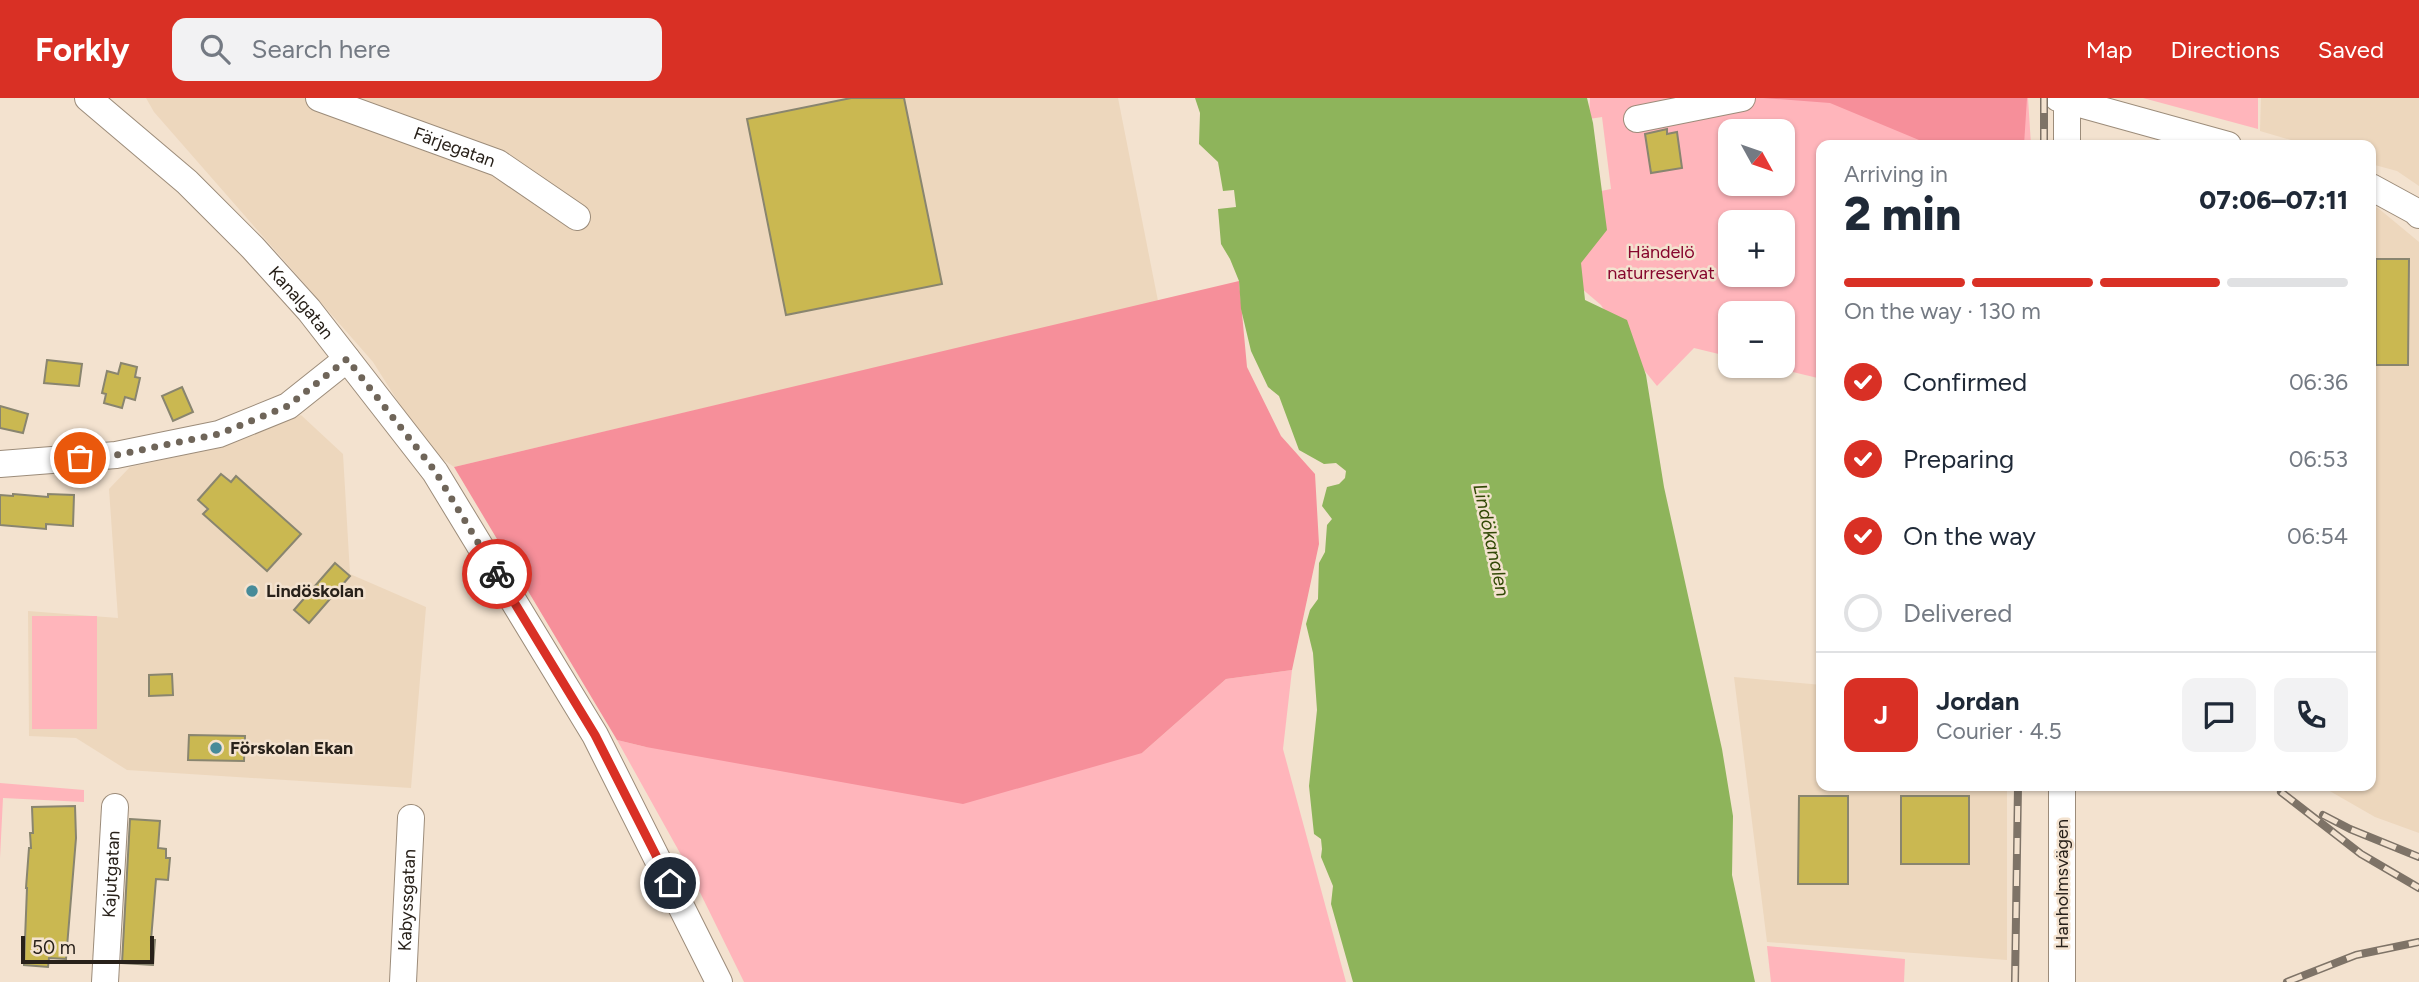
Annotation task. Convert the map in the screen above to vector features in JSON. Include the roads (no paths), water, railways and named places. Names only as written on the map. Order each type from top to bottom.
[{"type":"street","name":"Kanalgatan","points":[[88,98],[187,182],[253,248],[309,310],[435,471],[595,735],[719,982]]},
{"type":"street","name":"Färjegatan","points":[[319,98],[498,163],[577,217]]},
{"type":"street","points":[[1637,119],[1742,98]]},
{"type":"street","points":[[2067,140],[2064,99],[2210,140]]},
{"type":"street","points":[[2376,190],[2418,212]]},
{"type":"street","points":[[0,464],[116,455],[219,434],[288,406],[347,359]]},
{"type":"street","name":"Hanholmsvägen","points":[[2062,791],[2062,982]]},
{"type":"street","name":"Kajutgatan","points":[[104,982],[115,807]]},
{"type":"street","name":"Kabyssgatan","points":[[403,982],[411,818]]},
{"type":"water","name":"Lindökanalen","points":[[1195,98],[1587,98],[1593,123],[1607,230],[1581,263],[1585,300],[1627,320],[1646,375],[1664,487],[1722,749],[1733,816],[1732,875],[1755,982],[1353,982],[1331,904],[1333,886],[1321,857],[1321,839],[1314,834],[1309,786],[1317,710],[1313,653],[1306,624],[1310,610],[1318,599],[1319,563],[1325,552],[1327,525],[1332,519],[1322,506],[1327,487],[1339,484],[1345,478],[1346,471],[1336,463],[1324,464],[1299,450],[1279,396],[1268,387],[1251,351],[1241,309],[1239,281],[1221,244],[1218,209],[1236,207],[1234,190],[1223,191],[1218,162],[1199,144],[1200,113]]},
{"type":"railway","points":[[2044,98],[2044,140]]},
{"type":"railway","points":[[2015,982],[2018,791]]},
{"type":"railway","points":[[2281,792],[2361,854],[2419,888]]},
{"type":"railway","points":[[2323,815],[2419,857]]},
{"type":"railway","points":[[2287,982],[2356,955],[2419,942]]},
{"type":"place","name":"Lindöskolan","points":[[252,591]]},
{"type":"place","name":"Förskolan Ekan","points":[[216,748]]},
{"type":"park label","name":"Händelö naturreservat","points":[[1661,262]]}]
